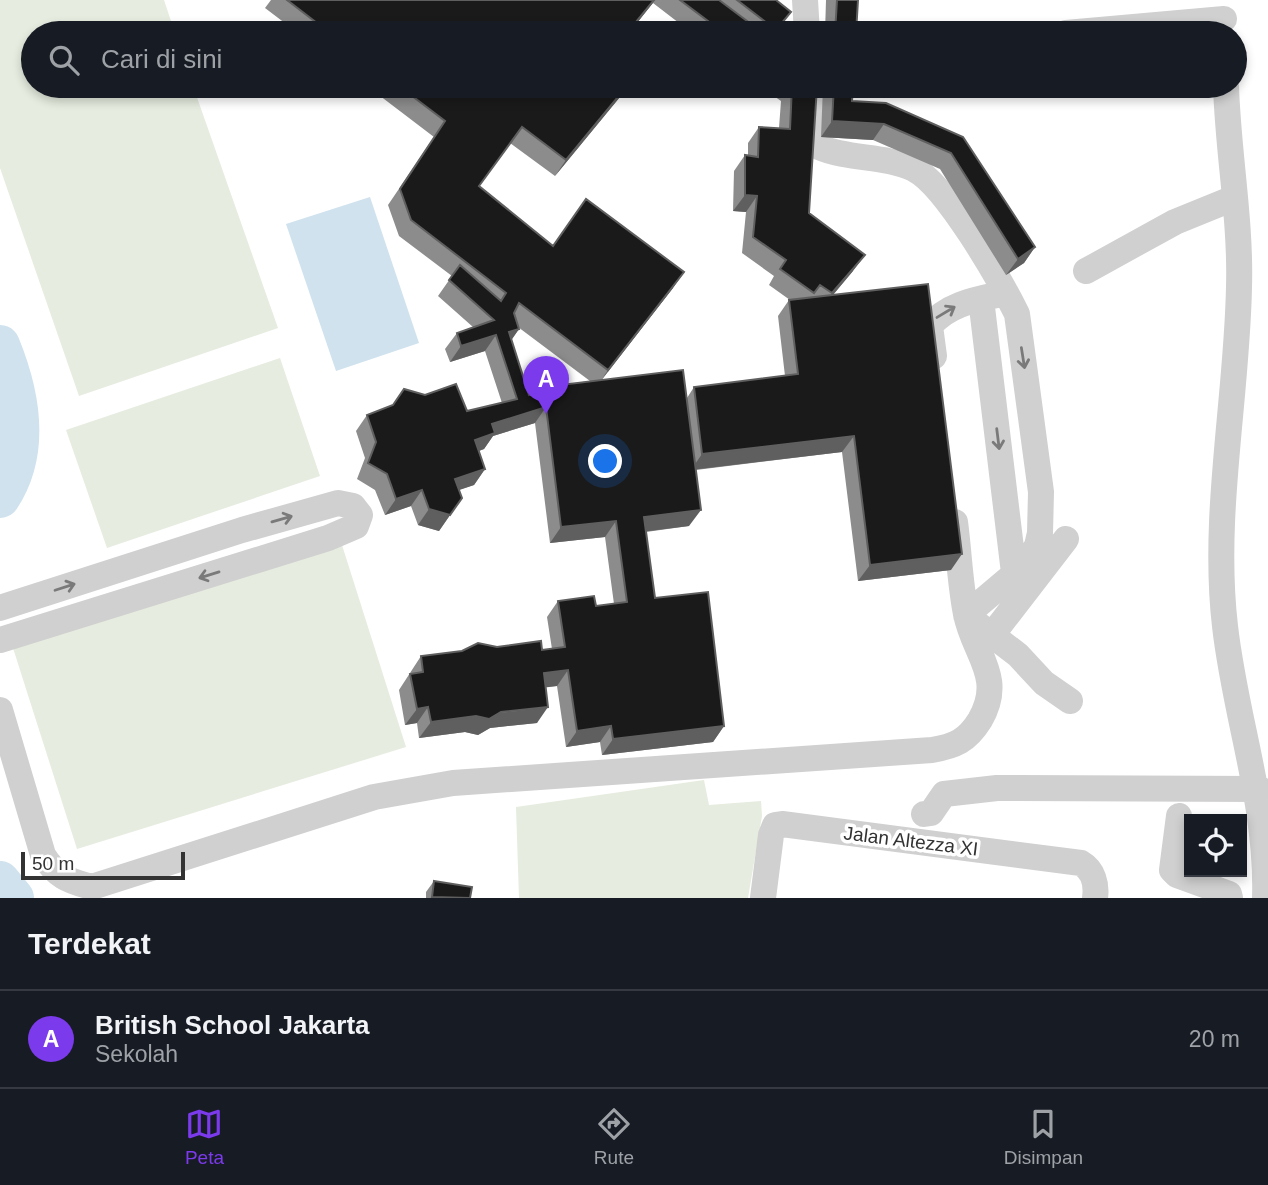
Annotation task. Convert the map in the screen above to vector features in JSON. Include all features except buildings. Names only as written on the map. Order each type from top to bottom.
[{"type":"street","points":[[805,0],[806,21]]},
{"type":"street","points":[[1192,21],[1223,18]]},
{"type":"street","points":[[812,98],[819,146],[914,169],[936,185],[993,296],[1014,573]]},
{"type":"street","points":[[1227,98],[1239,286],[1222,572],[1225,627],[1266,831],[1265,898]]},
{"type":"street","points":[[1086,271],[1175,222],[1234,198]]},
{"type":"street","points":[[937,380],[930,326],[937,317],[958,305],[993,296]]},
{"type":"street","points":[[966,615],[1024,566],[1037,546],[1041,492],[1017,314],[993,296]]},
{"type":"street","points":[[0,608],[242,530],[338,503],[353,506],[360,515],[356,526],[328,538],[0,640]]},
{"type":"street","points":[[0,710],[43,855],[54,873],[93,892],[374,797],[453,783],[919,751],[956,746],[972,734],[989,704],[990,677],[966,615],[953,504]]},
{"type":"street","points":[[992,635],[1066,539]]},
{"type":"street","points":[[966,615],[1018,655],[1044,683],[1070,701]]},
{"type":"street","points":[[924,814],[932,813],[944,793],[997,788],[1259,789]]},
{"type":"street","points":[[1179,816],[1172,870],[1177,875],[1228,894],[1230,898]]},
{"type":"street","name":"Jalan Altezza XI","points":[[763,898],[771,835],[775,825],[782,824],[1072,861],[1088,867],[1096,889],[1095,898]]},
{"type":"shaded area","points":[[0,0],[164,0],[171,21],[21,21],[21,98],[197,98],[278,328],[79,396],[0,168]]},
{"type":"shaded area","points":[[280,358],[320,476],[107,548],[66,430]]},
{"type":"shaded area","points":[[342,545],[406,747],[77,849],[13,648]]},
{"type":"shaded area","points":[[704,780],[709,805],[761,801],[762,816],[748,898],[519,898],[516,807]]},
{"type":"water","points":[[370,197],[419,343],[336,371],[286,224]]},
{"type":"waterway","points":[[0,345],[13,383],[19,422],[16,461],[0,498]]},
{"type":"waterway","points":[[0,881],[14,898]]},
{"type":"place","name":"British School Jakarta","points":[[546,414]]}]
